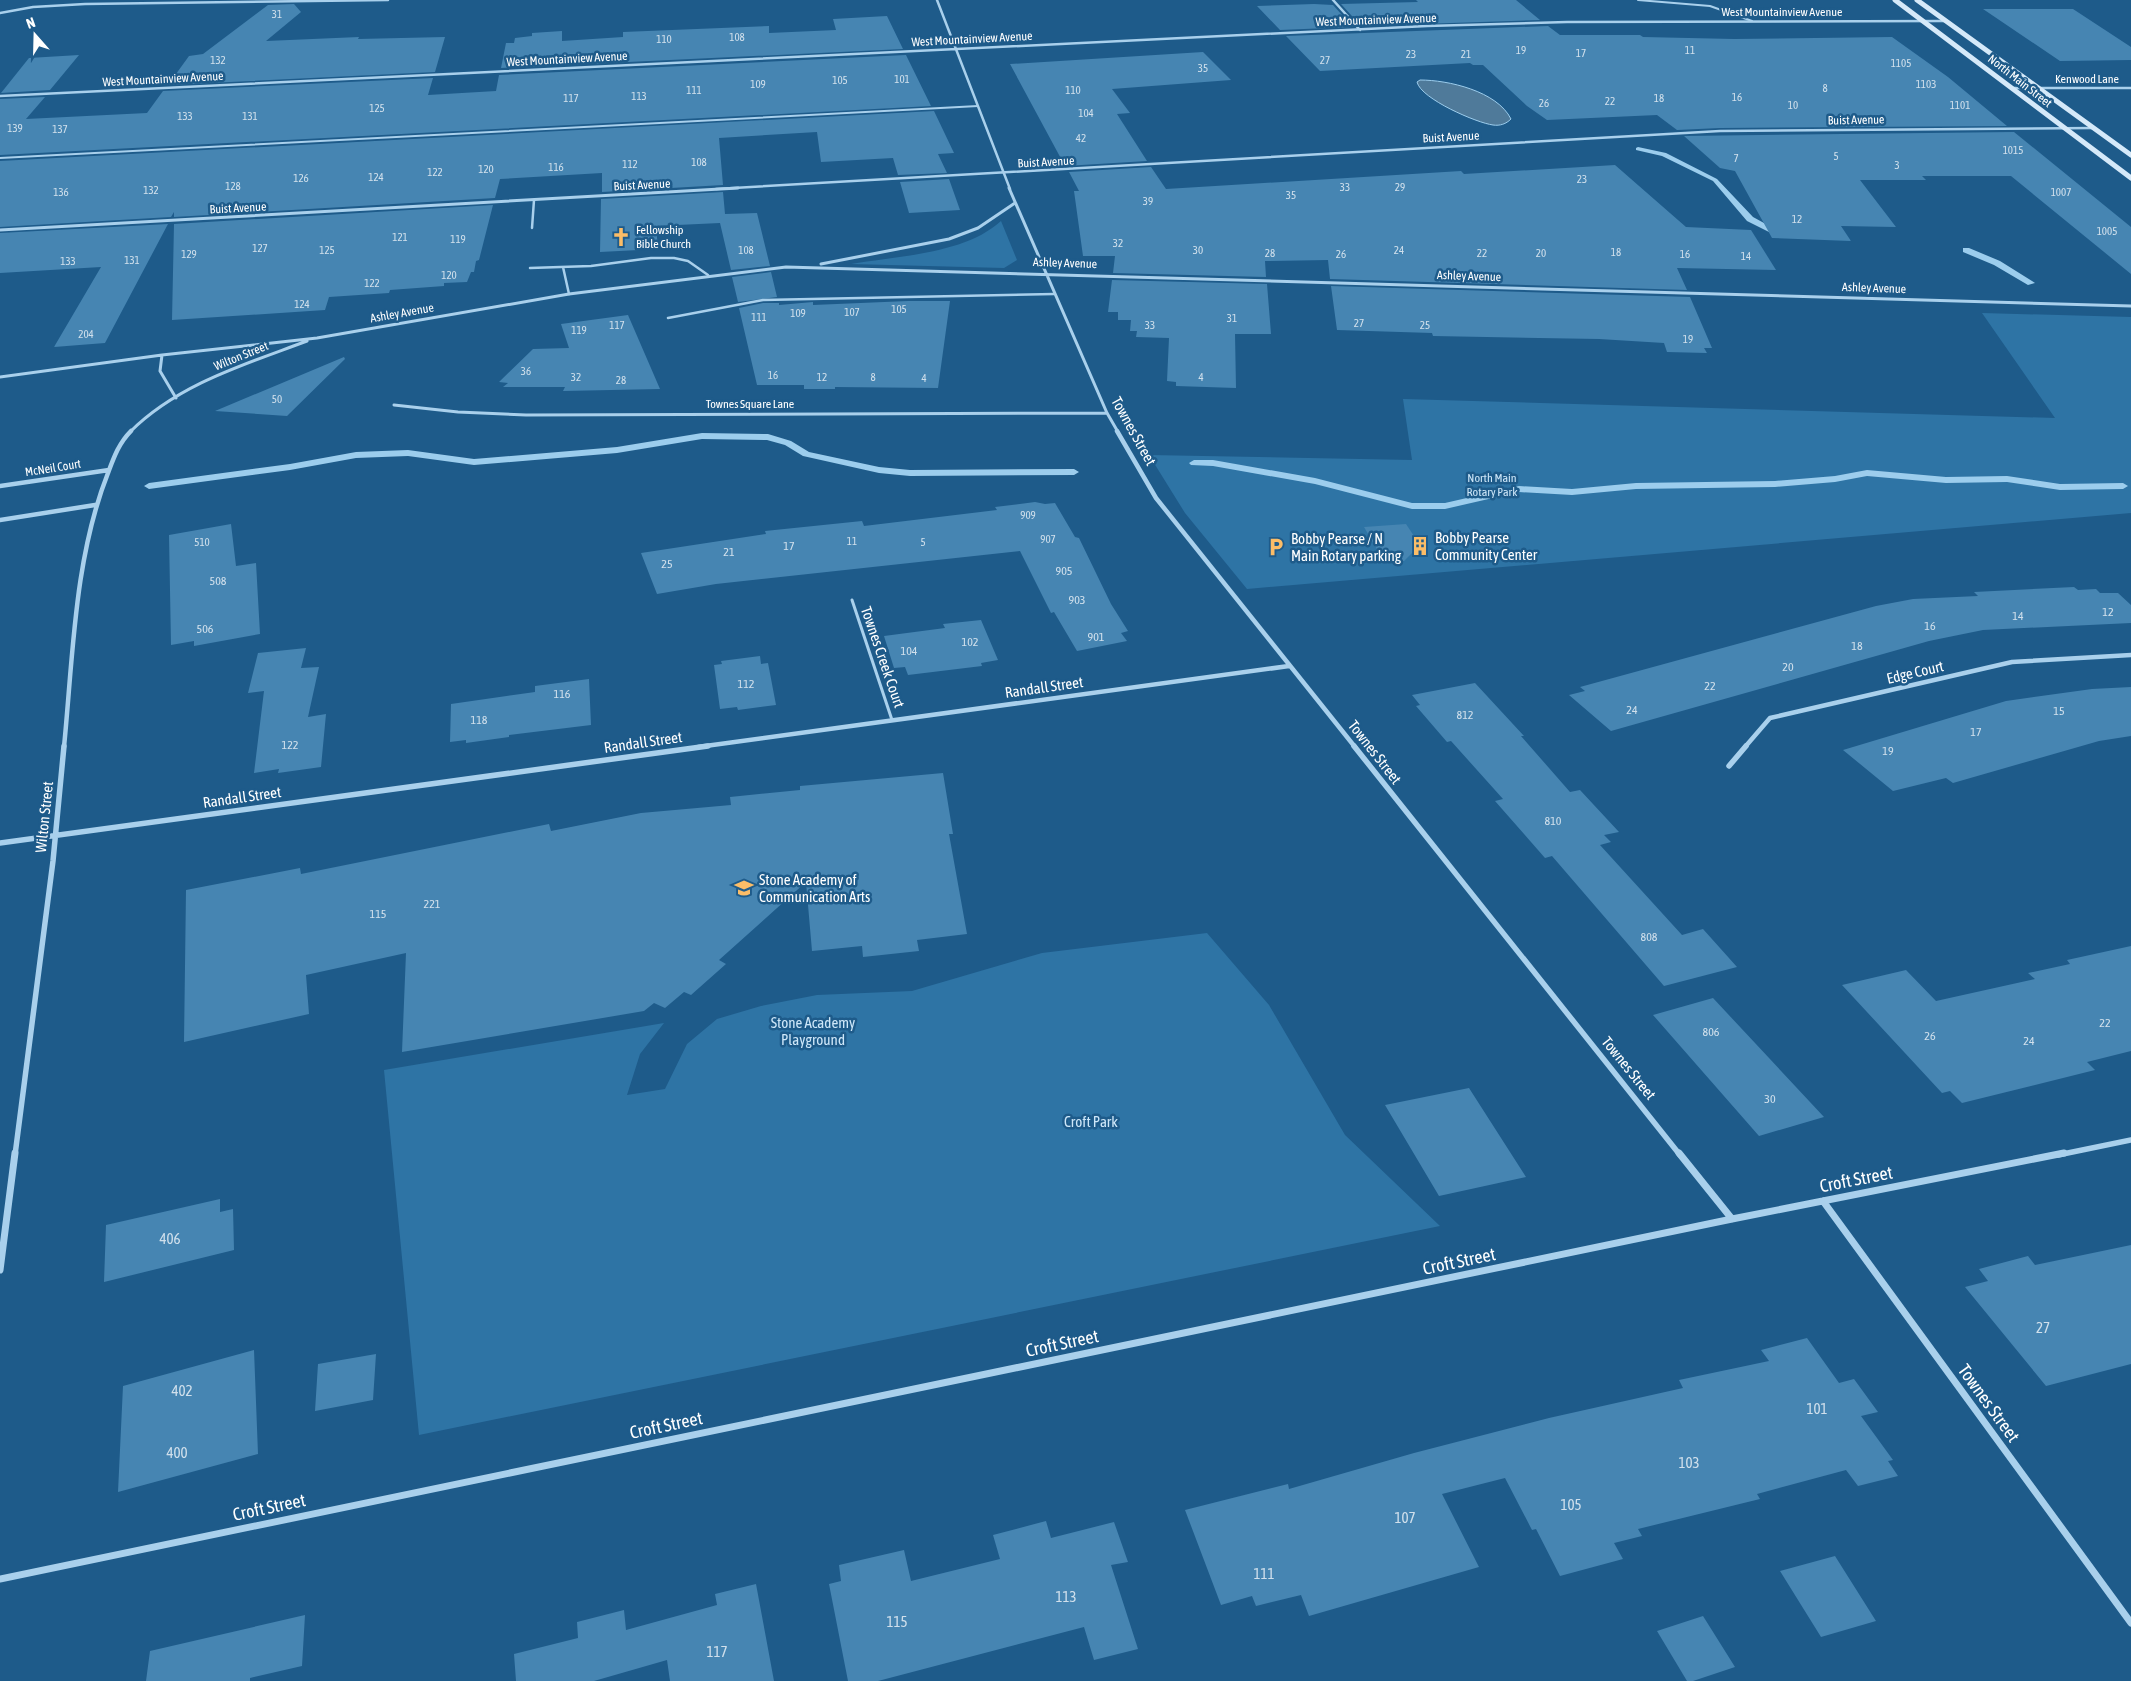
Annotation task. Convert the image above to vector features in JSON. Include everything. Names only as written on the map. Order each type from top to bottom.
[{"type":"street","points":[[231,2],[236,0]]},
{"type":"street","points":[[0,13],[57,5],[388,0]]},
{"type":"street","name":"Townes Street","points":[[937,0],[1015,203],[1054,294],[1107,413],[1156,498],[1732,1219]]},
{"type":"street","points":[[1333,0],[1360,30]]},
{"type":"street","name":"North Main Street","points":[[1895,0],[2131,178]]},
{"type":"street","name":"North Main Street","points":[[1917,0],[2131,155]]},
{"type":"street","name":"West Mountainview Avenue","points":[[0,96],[956,49],[1567,22],[1945,21]]},
{"type":"street","name":"Kenwood Lane","points":[[2012,88],[2131,88]]},
{"type":"street","name":"Buist Avenue","points":[[0,230],[1711,131],[2094,128]]},
{"type":"street","name":"Ashley Avenue","points":[[807,267],[861,258],[949,239],[978,228],[1015,203]]},
{"type":"street","name":"Ashley Avenue","points":[[0,377],[162,354],[317,338],[570,294],[764,268],[807,267],[1045,273],[2131,306]]},
{"type":"street","name":"Wilton Street","points":[[0,1270],[56,835],[78,599],[95,505],[120,442],[138,424],[176,398],[222,373],[317,338]]},
{"type":"street","points":[[162,354],[160,371],[176,398]]},
{"type":"street","name":"Townes Square Lane","points":[[394,404],[458,412],[526,415],[1107,413]]},
{"type":"street","name":"McNeil Court","points":[[0,486],[109,470]]},
{"type":"street","points":[[0,520],[95,505]]},
{"type":"street","name":"Edge Court","points":[[1729,766],[1770,718],[2012,662],[2131,655]]},
{"type":"street","name":"Randall Street","points":[[0,842],[1289,666]]},
{"type":"street","name":"Croft Street","points":[[0,1579],[1732,1219],[2131,1140]]},
{"type":"street","name":"Townes Street","points":[[1823,1201],[2131,1623]]},
{"type":"lane","points":[[1638,0],[1710,6],[1752,21]]},
{"type":"lane","points":[[0,158],[978,106]]},
{"type":"lane","points":[[532,228],[534,200]]},
{"type":"lane","points":[[530,268],[591,266],[651,258],[674,258],[688,261],[708,275]]},
{"type":"lane","points":[[563,267],[570,294]]},
{"type":"lane","points":[[668,318],[763,300],[1054,294]]},
{"type":"lane","name":"Townes Creek Court","points":[[852,600],[892,720]]},
{"type":"green space","points":[[1001,221],[1017,260],[1004,268],[851,264],[910,256],[950,247],[969,241]]},
{"type":"green space","name":"North Main Rotary Park","points":[[1982,313],[2131,317],[2131,513],[1247,589],[1185,513],[1149,455],[1412,460],[1403,399],[2055,418]]},
{"type":"green space","name":"Croft Park","points":[[1207,933],[1269,1005],[1345,1135],[1440,1226],[419,1435],[384,1070],[664,1023],[640,1054],[627,1095],[665,1089],[687,1044],[717,1019],[761,1006],[817,995],[912,991],[1042,953]]},
{"type":"shaded area","points":[[1420,80],[1444,82],[1483,94],[1504,109],[1511,119],[1496,125],[1463,115],[1428,96],[1417,82]]},
{"type":"building","points":[[1416,0],[1516,0],[1540,20],[1361,26],[1341,4],[1418,2]]},
{"type":"building","points":[[294,4],[301,12],[266,41],[359,37],[358,39],[445,37],[435,72],[168,85],[189,56],[203,54],[268,5]]},
{"type":"building","points":[[1333,5],[1353,27],[1280,30],[1257,6]]},
{"type":"building","points":[[1983,9],[2073,9],[2131,47],[2131,60],[2060,61]]},
{"type":"building","points":[[887,16],[903,49],[501,68],[506,43],[514,43],[515,38],[532,36],[532,33],[562,31],[562,41],[623,37],[623,32],[769,26],[769,33],[836,30],[833,19]]},
{"type":"building","points":[[1548,26],[1560,35],[1640,35],[1643,37],[1734,39],[1892,37],[1948,77],[2007,126],[1677,130],[1657,115],[1547,120],[1527,106],[1483,65],[1473,65],[1470,63],[1320,71],[1286,36]]},
{"type":"building","points":[[1203,52],[1231,80],[1112,89],[1130,113],[1117,114],[1147,161],[1065,166],[1010,64]]},
{"type":"building","points":[[79,55],[50,90],[1,93],[29,58]]},
{"type":"building","points":[[906,55],[931,106],[0,155],[0,99],[45,97],[26,119],[147,113],[163,91],[433,78],[428,95],[496,91],[499,75]]},
{"type":"building","points":[[934,111],[954,153],[938,154],[947,173],[898,175],[893,158],[821,162],[817,132],[719,138],[723,185],[602,192],[602,173],[500,179],[495,198],[174,217],[174,212],[171,217],[0,227],[0,161]]},
{"type":"building","points":[[2014,132],[2131,227],[2131,274],[2011,176],[1922,176],[1926,180],[1860,180],[1896,227],[1841,226],[1851,241],[1772,238],[1735,171],[1720,168],[1684,136]]},
{"type":"building","points":[[1615,165],[1686,227],[1751,230],[1776,270],[1677,268],[1687,290],[1330,279],[1328,260],[1265,261],[1266,277],[1113,273],[1115,256],[1083,256],[1074,191],[1079,191],[1069,172],[1151,167],[1166,189],[1461,171],[1464,174]]},
{"type":"building","points":[[949,179],[960,210],[909,213],[900,182]]},
{"type":"building","points":[[723,192],[725,214],[757,213],[770,266],[731,270],[720,223],[656,226],[658,249],[600,252],[601,199]]},
{"type":"building","points":[[493,205],[479,260],[476,261],[474,272],[471,272],[467,282],[444,283],[444,286],[390,290],[389,293],[329,297],[325,310],[172,320],[174,224]]},
{"type":"building","points":[[168,224],[105,343],[54,347],[101,267],[0,273],[0,233]]},
{"type":"building","points":[[771,272],[777,297],[738,302],[732,277]]},
{"type":"building","points":[[1112,280],[1267,284],[1271,334],[1235,334],[1236,388],[1176,386],[1176,382],[1167,381],[1169,338],[1136,337],[1137,331],[1130,331],[1131,320],[1118,320],[1118,312],[1108,312]]},
{"type":"building","points":[[1331,286],[1690,297],[1712,348],[1704,348],[1707,353],[1667,352],[1664,343],[1599,339],[1433,336],[1432,333],[1337,330]]},
{"type":"building","points":[[950,301],[938,388],[835,387],[835,389],[804,389],[804,385],[757,385],[739,308],[763,303],[779,303],[779,305],[813,302],[813,305]]},
{"type":"building","points":[[628,315],[660,389],[563,391],[565,387],[503,387],[508,383],[499,382],[533,349],[569,348],[561,324]]},
{"type":"building","points":[[344,357],[345,359],[287,416],[215,411]]},
{"type":"building","points":[[1035,502],[1055,503],[1075,537],[1079,538],[1111,604],[1128,631],[1121,633],[1127,641],[1077,651],[1054,612],[1051,613],[1020,551],[716,584],[657,594],[641,553],[766,534],[765,531],[862,521],[864,526],[997,510],[995,507]]},
{"type":"building","points":[[231,524],[236,566],[256,563],[260,634],[194,646],[194,641],[171,645],[169,535]]},
{"type":"building","points":[[1406,524],[1420,545],[1404,561],[1385,563],[1364,527]]},
{"type":"building","points":[[2074,587],[2078,590],[2096,589],[2100,593],[2118,593],[2131,605],[2131,623],[1983,630],[1929,641],[1611,731],[1569,695],[1585,691],[1580,687],[1876,606],[1913,599],[1978,596],[1974,592]]},
{"type":"building","points":[[981,620],[998,660],[981,663],[982,666],[908,675],[905,667],[894,668],[884,636],[945,628],[943,624]]},
{"type":"building","points":[[306,648],[301,668],[319,667],[308,717],[326,714],[321,767],[278,773],[279,769],[254,773],[264,691],[248,693],[258,653]]},
{"type":"building","points":[[760,656],[761,664],[768,663],[776,705],[738,710],[737,707],[720,709],[714,665],[722,664],[721,661]]},
{"type":"building","points":[[589,679],[591,725],[509,735],[509,737],[466,743],[466,740],[450,742],[451,704],[535,692],[535,686]]},
{"type":"building","points":[[1475,683],[1524,736],[1521,736],[1570,792],[1580,790],[1619,832],[1604,835],[1611,842],[1600,845],[1682,935],[1703,929],[1737,967],[1664,986],[1552,856],[1545,858],[1495,801],[1503,799],[1451,741],[1447,742],[1416,706],[1420,705],[1412,695]]},
{"type":"building","points":[[2131,687],[2131,736],[2099,741],[1953,783],[1946,778],[1893,791],[1843,750],[2006,701],[2092,689]]},
{"type":"building","points":[[943,773],[953,834],[949,834],[967,934],[917,940],[919,951],[863,957],[862,946],[812,951],[806,882],[719,960],[726,964],[691,995],[684,992],[665,1008],[654,1003],[644,1011],[402,1052],[406,953],[306,975],[309,1014],[184,1042],[186,890],[300,868],[301,874],[549,824],[551,831],[641,813],[731,805],[730,797],[800,790],[800,786]]},
{"type":"building","points":[[2131,946],[2131,1051],[2087,1062],[2095,1070],[1962,1103],[1950,1091],[1942,1093],[1842,985],[1906,970],[1936,1001],[2035,979],[2028,973],[2070,964],[2067,960]]},
{"type":"building","points":[[1713,998],[1824,1117],[1759,1136],[1653,1015]]},
{"type":"building","points":[[1469,1088],[1526,1177],[1439,1196],[1385,1105]]},
{"type":"building","points":[[220,1199],[220,1212],[233,1209],[234,1250],[104,1282],[106,1225]]},
{"type":"building","points":[[2131,1245],[2131,1364],[2046,1386],[1965,1287],[1988,1281],[1979,1269],[2028,1256],[2035,1265]]},
{"type":"building","points":[[1807,1338],[1839,1383],[1854,1379],[1878,1412],[1861,1416],[1893,1460],[1888,1461],[1898,1476],[1858,1486],[1846,1470],[1757,1494],[1760,1499],[1638,1529],[1642,1536],[1614,1543],[1623,1559],[1560,1576],[1536,1529],[1532,1530],[1505,1478],[1442,1494],[1479,1567],[1309,1616],[1301,1595],[1256,1606],[1252,1596],[1221,1605],[1185,1510],[1288,1484],[1289,1489],[1414,1453],[1549,1418],[1683,1388],[1679,1380],[1769,1361],[1761,1350]]},
{"type":"building","points":[[254,1350],[258,1454],[118,1492],[123,1386]]},
{"type":"building","points":[[376,1354],[373,1400],[315,1411],[318,1364]]},
{"type":"building","points":[[1046,1521],[1051,1538],[1114,1522],[1128,1562],[1111,1565],[1138,1649],[1094,1660],[1084,1627],[878,1681],[848,1681],[829,1584],[841,1581],[839,1565],[904,1550],[911,1581],[1000,1559],[993,1535]]},
{"type":"building","points":[[1835,1556],[1876,1621],[1821,1637],[1780,1571]]},
{"type":"building","points":[[756,1584],[774,1681],[670,1681],[667,1660],[594,1681],[516,1681],[514,1654],[578,1638],[577,1622],[624,1610],[626,1630],[717,1605],[715,1594]]},
{"type":"building","points":[[305,1615],[302,1666],[250,1678],[250,1681],[146,1681],[150,1651]]},
{"type":"building","points":[[1703,1616],[1735,1667],[1693,1681],[1687,1681],[1657,1631]]},
{"type":"waterway","points":[[1638,149],[1664,154],[1715,180],[1750,219],[1782,235]]},
{"type":"waterway","points":[[1966,250],[1997,263],[2031,283]]},
{"type":"waterway","points":[[149,486],[290,467],[356,455],[408,453],[474,462],[617,450],[702,436],[768,437],[788,443],[806,454],[879,470],[910,473],[1074,472]]},
{"type":"waterway","points":[[1194,463],[1213,463],[1315,481],[1412,506],[1445,506],[1519,489],[1572,492],[1636,486],[1775,484],[1835,479],[1867,473],[1946,480],[2007,479],[2060,487],[2123,486]]},
{"type":"place","name":"Fellowship Bible Church","points":[[621,237]]},
{"type":"place","name":"Bobby Pearse Community Center","points":[[1420,546]]},
{"type":"place","name":"Bobby Pearse / N Main Rotary parking","points":[[1276,547]]},
{"type":"place","name":"Stone Academy of Communication Arts","points":[[744,888]]},
{"type":"park label","name":"Stone Academy Playground","points":[[813,1030]]}]
